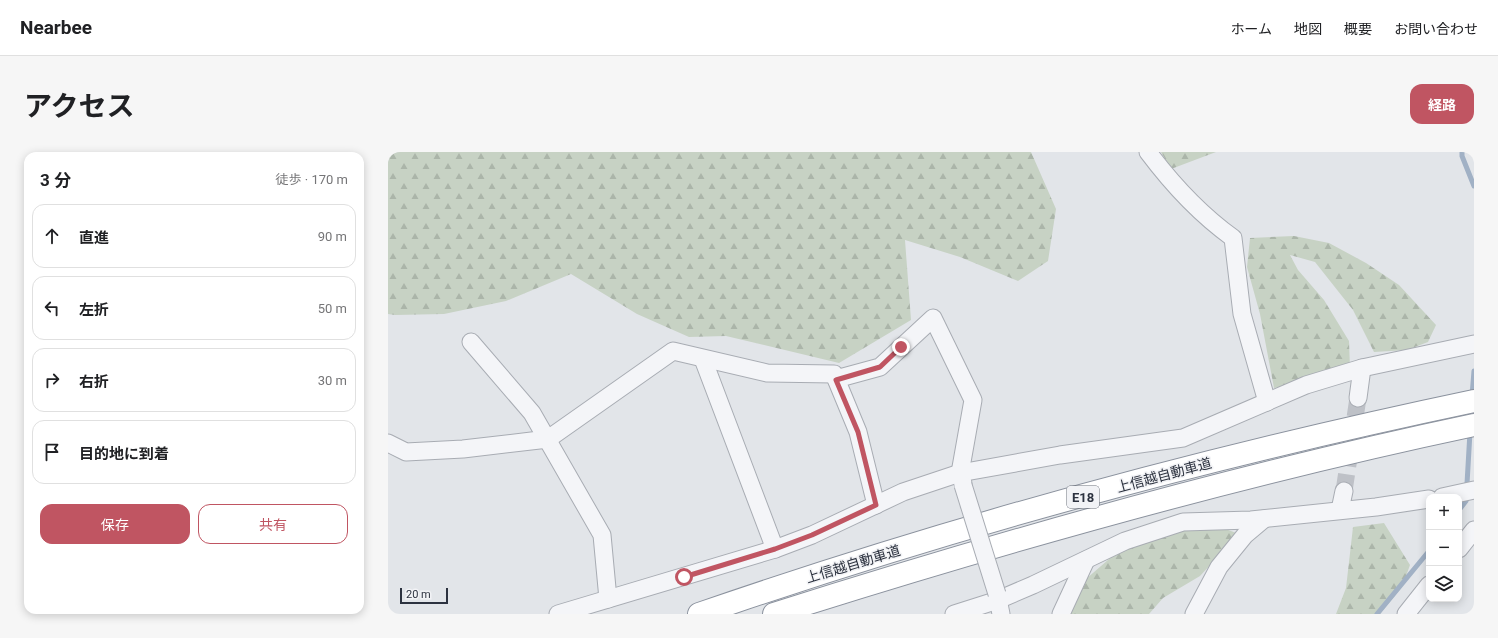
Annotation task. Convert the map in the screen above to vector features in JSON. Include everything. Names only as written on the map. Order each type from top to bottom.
[{"type":"highway","name":"上信越自動車道","points":[[699,614],[747,597],[944,536],[1139,481],[1320,436],[1474,401]]},
{"type":"highway","name":"上信越自動車道","points":[[774,614],[952,559],[1155,502],[1332,456],[1474,425]]},
{"type":"street","points":[[1148,152],[1160,168],[1196,207],[1220,229],[1233,238],[1242,314],[1267,402]]},
{"type":"street","points":[[836,380],[880,367],[933,318],[973,400],[961,479],[999,603]]},
{"type":"street","points":[[471,342],[532,412],[602,535],[608,599]]},
{"type":"street","points":[[558,614],[775,549],[812,535],[903,492],[1060,455],[1183,438],[1306,385],[1362,368],[1474,344]]},
{"type":"street","points":[[388,443],[406,452],[463,449],[548,439],[673,351],[767,373],[834,374],[858,432],[876,505]]},
{"type":"street","points":[[703,359],[775,549]]},
{"type":"street","points":[[1358,398],[1362,368]]},
{"type":"street","points":[[1456,494],[1474,490]]},
{"type":"street","points":[[1340,510],[1344,491]]},
{"type":"street","points":[[954,614],[999,603],[1032,585],[1125,541],[1183,522],[1264,519],[1426,499]]},
{"type":"street","points":[[1194,614],[1219,567],[1245,535],[1264,519]]},
{"type":"street","points":[[1462,545],[1474,530]]},
{"type":"street","points":[[1061,614],[1086,560]]},
{"type":"street","points":[[1406,614],[1426,589]]},
{"type":"green space","points":[[388,152],[1031,152],[1056,209],[1048,261],[1018,281],[960,257],[905,240],[911,320],[839,363],[726,336],[689,337],[637,314],[571,274],[506,301],[444,314],[388,314]]},
{"type":"green space","points":[[1161,152],[1216,152],[1171,169]]},
{"type":"green space","points":[[1294,236],[1329,243],[1366,263],[1399,285],[1436,325],[1428,342],[1407,350],[1374,352],[1353,310],[1315,262],[1290,255],[1298,270],[1324,300],[1349,341],[1350,368],[1324,379],[1274,388],[1260,314],[1247,267],[1250,238]]},
{"type":"green space","points":[[1384,523],[1410,565],[1402,587],[1380,614],[1336,614],[1346,588],[1353,527]]},
{"type":"green space","points":[[1179,527],[1220,527],[1239,534],[1200,576],[1163,598],[1149,614],[1070,614],[1086,579],[1116,553]]},
{"type":"waterway","points":[[1462,152],[1462,156],[1474,186]]},
{"type":"waterway","points":[[1472,396],[1474,371]]},
{"type":"waterway","points":[[1462,506],[1466,501],[1470,432]]},
{"type":"waterway","points":[[1377,614],[1426,555]]},
{"type":"tunnel","points":[[1344,491],[1358,398]]},
{"type":"route","points":[[684,577],[775,549],[812,535],[876,505],[858,432],[836,380],[880,367],[901,347]]}]
